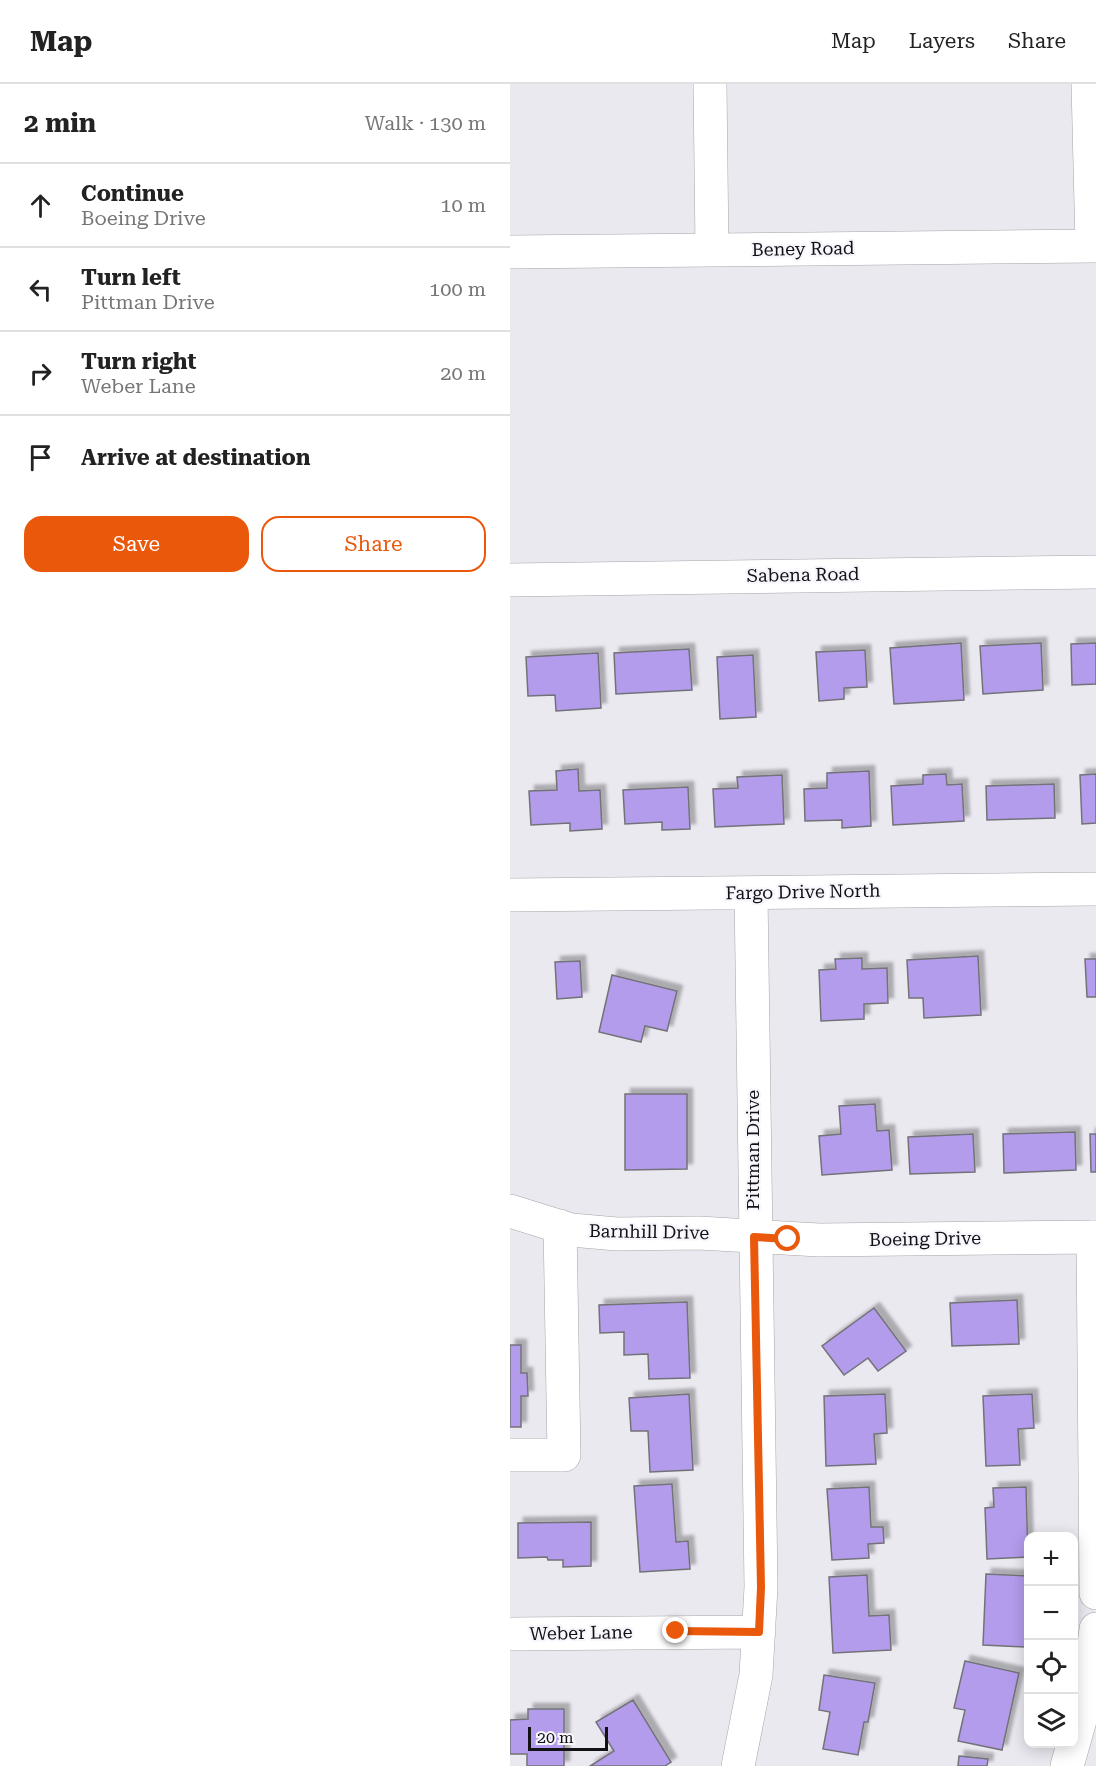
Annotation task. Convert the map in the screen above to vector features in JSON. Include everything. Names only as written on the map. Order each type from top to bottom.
[{"type":"street","points":[[710,84],[712,250]]},
{"type":"street","points":[[1088,84],[1094,246]]},
{"type":"street","name":"Beney Road","points":[[510,252],[1094,246]]},
{"type":"street","name":"Sabena Road","points":[[510,580],[1096,572]]},
{"type":"street","name":"Fargo Drive North","points":[[510,896],[1096,889]]},
{"type":"street","name":"Pittman Drive","points":[[738,1766],[756,1675],[761,1575],[754,1237],[751,893]]},
{"type":"street","name":"Barnhill Drive","points":[[510,1210],[560,1226],[617,1234],[699,1233],[754,1237]]},
{"type":"street","points":[[510,1455],[564,1455],[560,1226]]},
{"type":"street","name":"Boeing Drive","points":[[754,1237],[819,1240],[1095,1237]]},
{"type":"street","points":[[1095,1237],[1096,1593]]},
{"type":"street","points":[[1067,1766],[1088,1692],[1096,1629]]},
{"type":"street","name":"Weber Lane","points":[[510,1634],[759,1632]]},
{"type":"building","points":[[961,643],[964,700],[894,704],[890,648]]},
{"type":"building","points":[[1041,643],[1043,690],[983,694],[980,646]]},
{"type":"building","points":[[1096,643],[1096,684],[1072,685],[1071,644]]},
{"type":"building","points":[[689,649],[692,690],[616,694],[614,653]]},
{"type":"building","points":[[865,650],[867,687],[844,688],[844,699],[819,701],[816,652]]},
{"type":"building","points":[[598,653],[601,708],[556,711],[555,695],[528,696],[526,657]]},
{"type":"building","points":[[753,655],[756,717],[720,719],[717,657]]},
{"type":"building","points":[[578,769],[579,791],[600,790],[602,829],[570,831],[570,823],[531,825],[529,791],[557,790],[556,771]]},
{"type":"building","points":[[869,771],[871,826],[842,828],[842,820],[805,821],[804,789],[827,788],[827,773]]},
{"type":"building","points":[[946,774],[947,785],[962,784],[964,821],[893,825],[891,786],[923,784],[923,775]]},
{"type":"building","points":[[1096,774],[1096,823],[1082,824],[1080,775]]},
{"type":"building","points":[[782,775],[784,824],[715,827],[713,789],[738,788],[737,777]]},
{"type":"building","points":[[1054,784],[1055,818],[987,820],[986,786]]},
{"type":"building","points":[[688,787],[690,829],[662,830],[662,822],[625,824],[623,790]]},
{"type":"building","points":[[978,956],[981,1015],[924,1018],[923,998],[909,998],[907,960]]},
{"type":"building","points":[[862,958],[862,969],[887,968],[888,1003],[864,1004],[864,1019],[821,1021],[819,970],[836,969],[835,959]]},
{"type":"building","points":[[1085,959],[1096,959],[1096,997],[1087,997]]},
{"type":"building","points":[[580,961],[582,997],[557,999],[555,962]]},
{"type":"building","points":[[612,975],[677,991],[667,1031],[645,1026],[641,1042],[599,1032]]},
{"type":"building","points":[[625,1094],[687,1094],[687,1169],[625,1170]]},
{"type":"building","points":[[875,1104],[877,1131],[889,1130],[892,1170],[822,1175],[819,1136],[841,1134],[839,1106]]},
{"type":"building","points":[[1075,1132],[1076,1170],[1004,1173],[1003,1134]]},
{"type":"building","points":[[973,1134],[975,1172],[910,1174],[908,1137]]},
{"type":"building","points":[[1090,1134],[1096,1134],[1096,1172],[1091,1172]]},
{"type":"building","points":[[1017,1300],[1019,1344],[952,1346],[950,1303]]},
{"type":"building","points":[[687,1302],[690,1378],[649,1379],[648,1354],[624,1355],[624,1332],[600,1333],[599,1305]]},
{"type":"building","points":[[874,1308],[906,1351],[878,1371],[868,1358],[844,1375],[822,1346]]},
{"type":"building","points":[[510,1345],[521,1345],[521,1373],[527,1373],[528,1396],[521,1396],[521,1427],[510,1427]]},
{"type":"building","points":[[689,1394],[693,1470],[650,1472],[648,1431],[631,1431],[629,1398]]},
{"type":"building","points":[[885,1394],[887,1433],[874,1434],[876,1464],[826,1466],[824,1396]]},
{"type":"building","points":[[1032,1394],[1034,1428],[1018,1429],[1020,1465],[986,1466],[983,1396]]},
{"type":"building","points":[[672,1484],[676,1542],[688,1541],[690,1569],[640,1572],[634,1486]]},
{"type":"building","points":[[869,1487],[871,1527],[883,1527],[884,1543],[868,1544],[869,1558],[832,1560],[827,1489]]},
{"type":"building","points":[[1026,1487],[1027,1532],[1024,1532],[1024,1557],[987,1559],[985,1508],[994,1507],[993,1488]]},
{"type":"building","points":[[591,1522],[591,1566],[563,1567],[563,1560],[548,1560],[547,1557],[518,1558],[518,1523]]},
{"type":"building","points":[[986,1574],[1024,1576],[1024,1647],[983,1645]]},
{"type":"building","points":[[867,1575],[869,1616],[889,1615],[891,1650],[833,1653],[829,1577]]},
{"type":"building","points":[[965,1661],[1019,1673],[1002,1750],[958,1741],[965,1710],[954,1708]]},
{"type":"building","points":[[824,1675],[875,1683],[868,1722],[864,1722],[858,1755],[823,1749],[830,1712],[819,1710]]},
{"type":"building","points":[[633,1700],[671,1762],[665,1766],[590,1766],[614,1751],[596,1722]]},
{"type":"building","points":[[528,1709],[564,1709],[564,1766],[527,1766],[527,1754],[510,1754],[510,1720],[528,1719]]},
{"type":"building","points":[[959,1756],[988,1759],[987,1766],[958,1766]]},
{"type":"route","points":[[676,1631],[759,1632],[761,1587],[754,1237],[788,1239]]}]
